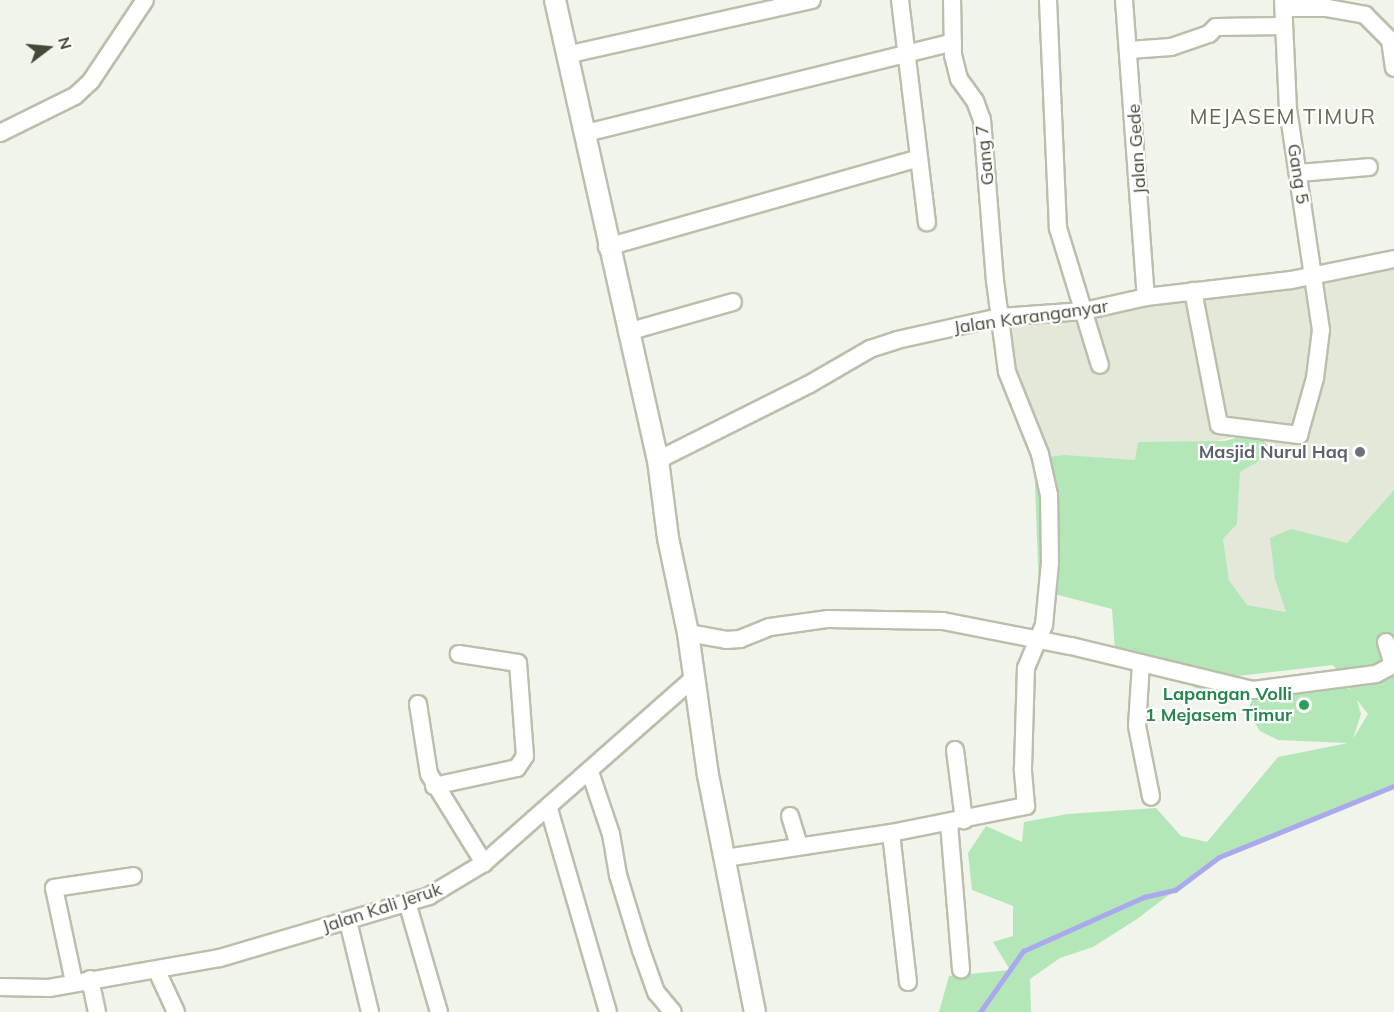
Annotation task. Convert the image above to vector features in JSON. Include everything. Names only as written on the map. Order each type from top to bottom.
[{"type":"street","points":[[0,133],[75,96],[91,81],[145,0]]},
{"type":"street","points":[[555,0],[586,133],[608,248],[658,460],[668,538],[691,652],[700,735],[753,1012]]},
{"type":"street","points":[[566,55],[812,0]]},
{"type":"street","points":[[900,0],[909,51],[916,159],[927,222]]},
{"type":"street","name":"Gang 7","points":[[952,0],[953,42],[959,79],[975,101],[982,120],[1007,372],[1040,454],[1049,495],[1044,625],[1035,640],[1026,668],[1023,768],[1026,806],[956,822]]},
{"type":"street","points":[[1048,0],[1058,228],[1100,364]]},
{"type":"street","name":"Jalan Gede","points":[[1124,0],[1146,297]]},
{"type":"street","points":[[1283,4],[1327,8],[1365,15],[1390,40],[1394,68]]},
{"type":"street","name":"Gang 5","points":[[1193,291],[1219,425],[1296,435],[1301,431],[1315,378],[1322,330],[1288,110],[1283,4]]},
{"type":"street","points":[[1129,50],[1171,46],[1209,34],[1216,27],[1284,26]]},
{"type":"street","points":[[586,133],[909,51],[953,42]]},
{"type":"street","points":[[608,248],[916,159]]},
{"type":"street","points":[[1298,173],[1369,167]]},
{"type":"street","name":"Jalan Karanganyar","points":[[658,460],[808,385],[870,349],[1000,317],[1084,311],[1146,297],[1315,276],[1394,259]]},
{"type":"street","points":[[627,332],[733,302]]},
{"type":"street","points":[[691,652],[740,639],[770,627],[828,619],[943,621],[1257,690],[1376,674],[1393,665],[1386,642]]},
{"type":"street","name":"Jalan Kali Jeruk","points":[[0,987],[49,988],[157,971],[220,958],[348,921],[445,889],[484,863],[590,772],[691,652]]},
{"type":"street","points":[[434,786],[517,768],[525,756],[518,663],[459,654]]},
{"type":"street","points":[[1141,663],[1137,726],[1152,797]]},
{"type":"street","points":[[418,704],[423,753],[434,786],[484,863]]},
{"type":"street","points":[[956,750],[961,970]]},
{"type":"street","points":[[590,772],[611,834],[618,875],[641,950],[656,992],[673,1012]]},
{"type":"street","points":[[549,809],[608,1012]]},
{"type":"street","points":[[790,816],[799,846]]},
{"type":"street","points":[[724,858],[956,822]]},
{"type":"street","points":[[891,833],[908,982]]},
{"type":"street","points":[[97,1012],[82,981],[54,888],[133,876]]},
{"type":"street","points":[[407,902],[439,1012]]},
{"type":"street","points":[[348,921],[370,1012]]},
{"type":"street","points":[[157,971],[176,1012]]},
{"type":"shaded area","points":[[1394,259],[1394,490],[1347,543],[1291,529],[1275,579],[1286,612],[1247,605],[1229,580],[1223,539],[1237,524],[1240,472],[1259,431],[1135,460],[1033,457],[1000,316]]},
{"type":"green space","points":[[1259,431],[1271,454],[1240,472],[1237,524],[1223,539],[1229,580],[1247,605],[1286,612],[1275,579],[1270,538],[1291,529],[1347,543],[1394,490],[1394,786],[1208,865],[1137,919],[1093,947],[1060,958],[1030,979],[1031,1012],[939,1012],[949,976],[1010,970],[993,942],[1013,936],[1013,906],[972,890],[968,853],[986,826],[1022,842],[1024,822],[1068,814],[1156,808],[1181,836],[1207,842],[1278,757],[1348,743],[1278,740],[1260,731],[1248,712],[1257,681],[1334,673],[1352,692],[1333,665],[1230,677],[1230,697],[1193,687],[1189,669],[1115,651],[1112,609],[1039,590],[1034,459],[1064,455],[1135,460],[1138,442],[1225,441]],"holes":[[[1357,700],[1368,714],[1353,739],[1361,714]]]},
{"type":"waterway","points":[[980,1012],[1023,951],[1144,897],[1175,890],[1219,857],[1394,786]]},
{"type":"place","name":"Masjid Nurul Haq","points":[[1360,452]]},
{"type":"place","name":"Lapangan Volli 1 Mejasem Timur","points":[[1304,705]]},
{"type":"district","name":"MEJASEM TIMUR","points":[[1283,116]]}]
